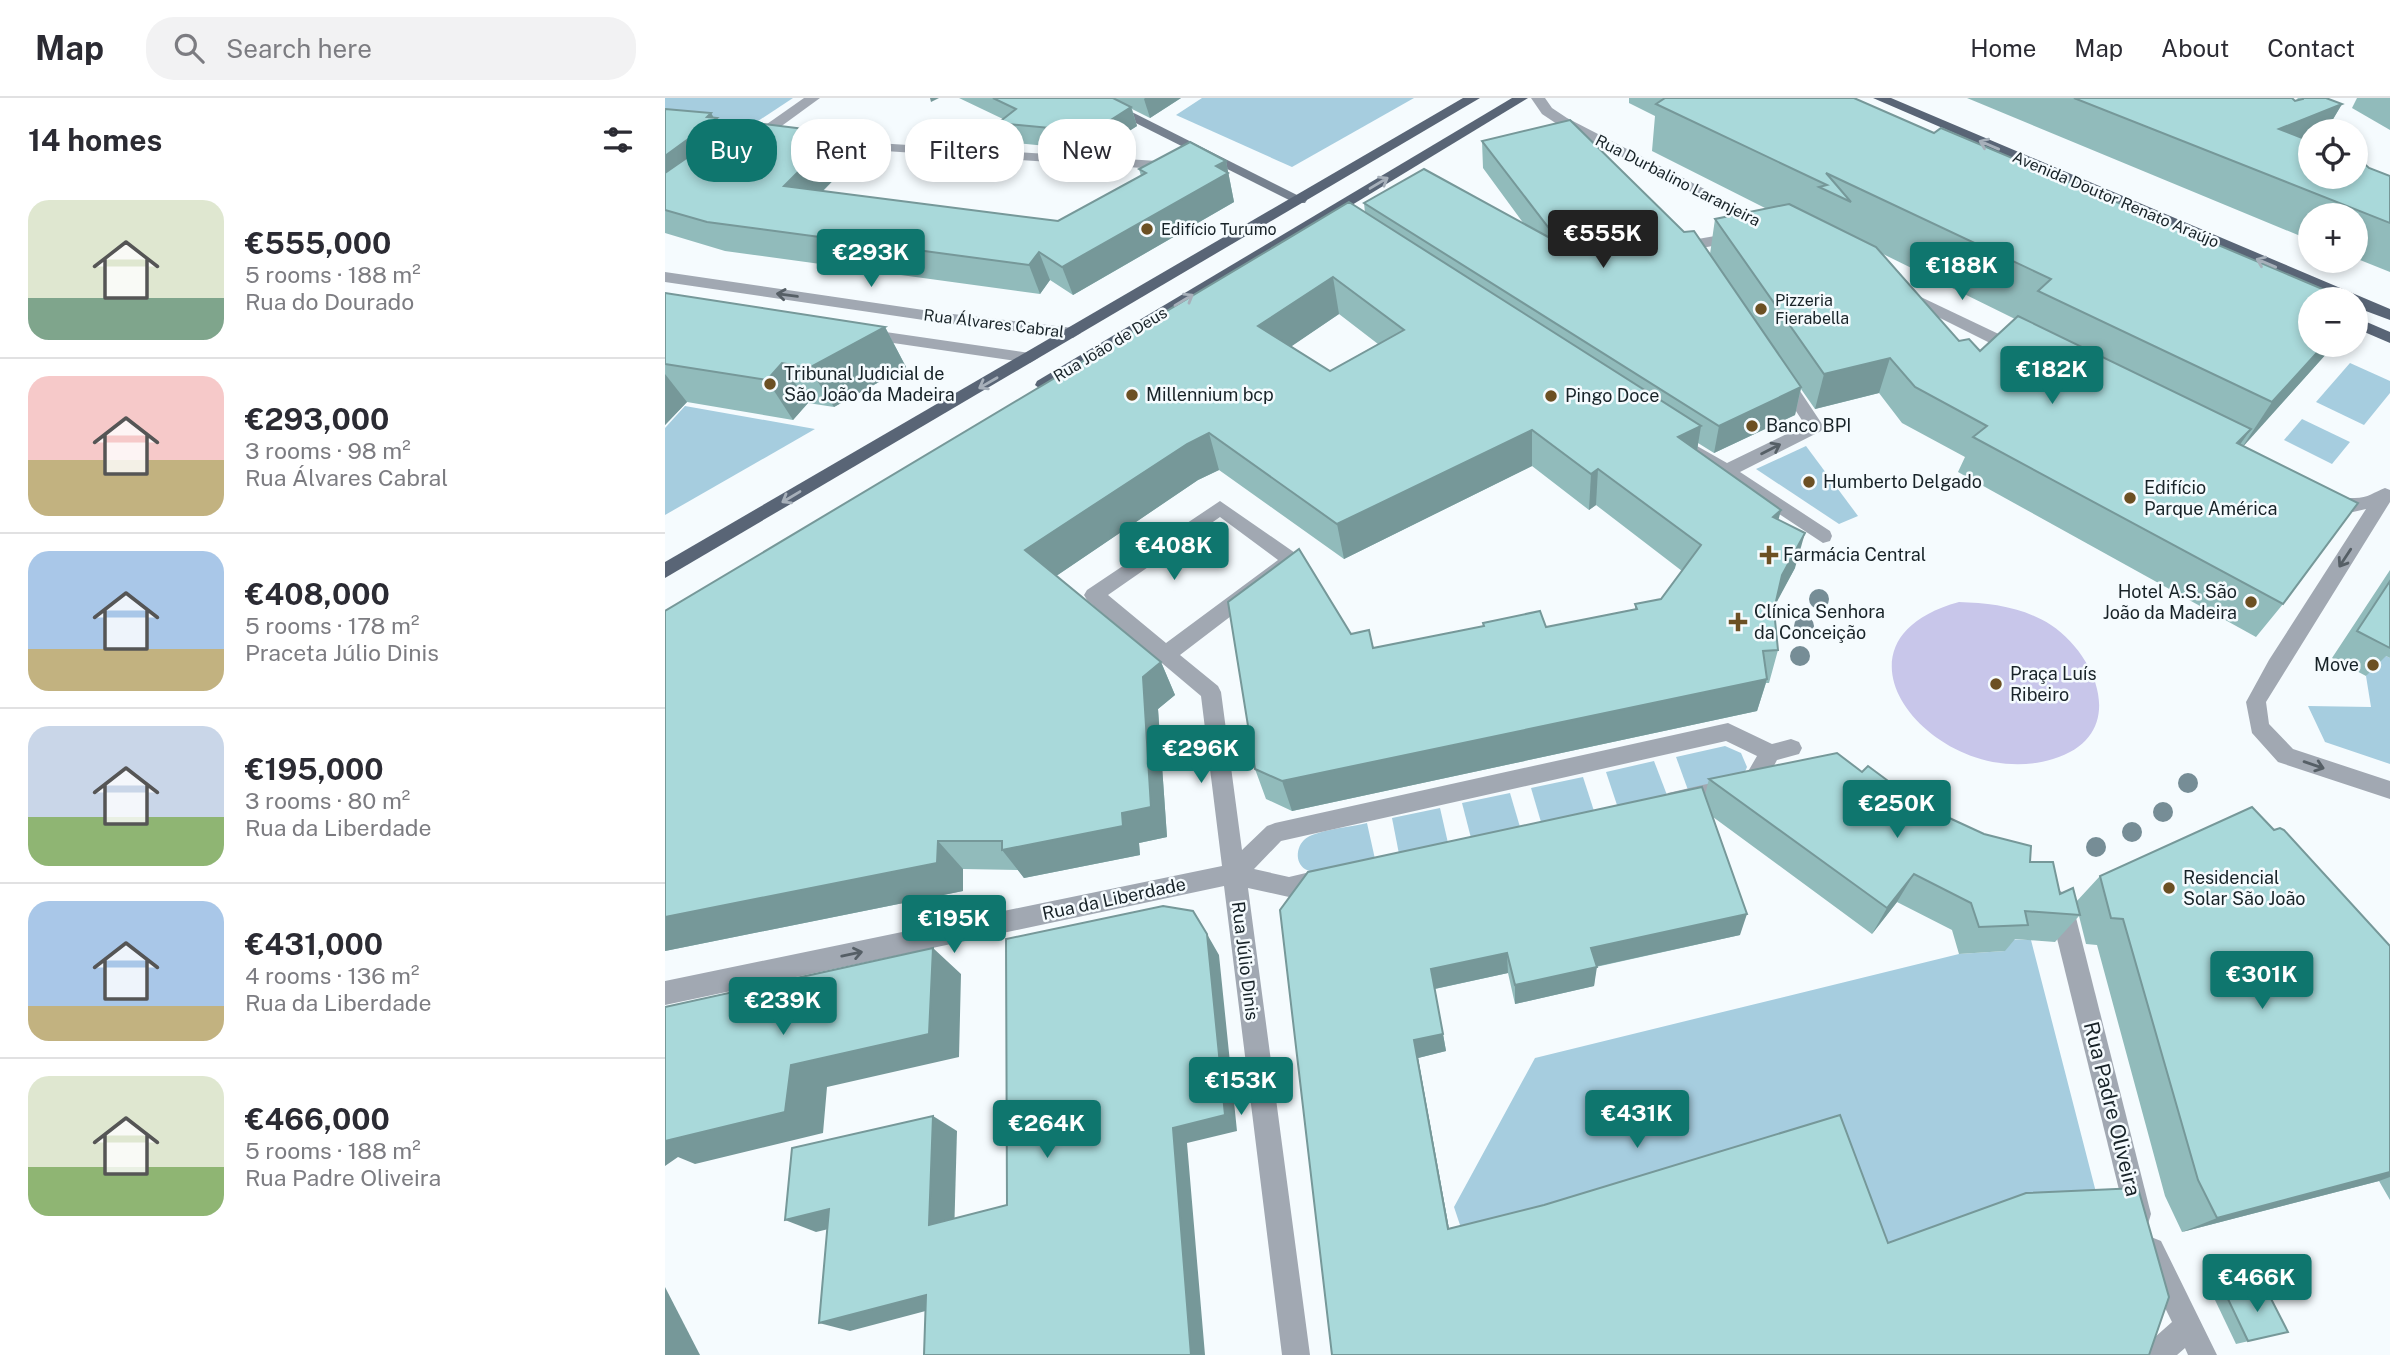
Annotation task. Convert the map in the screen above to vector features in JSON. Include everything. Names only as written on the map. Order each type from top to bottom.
[{"type":"main road","name":"Rua João de Deus","points":[[665,571],[1473,98]]},
{"type":"main road","name":"Rua João de Deus","points":[[1033,391],[1521,98]]},
{"type":"main road","name":"Avenida Doutor Renato Araújo","points":[[1880,98],[2323,287]]},
{"type":"main road","name":"Avenida Doutor Renato Araújo","points":[[2368,306],[2390,315]]},
{"type":"main road","points":[[2368,328],[2390,338]]},
{"type":"street","points":[[777,124],[813,98]]},
{"type":"street","points":[[1093,98],[1300,200]]},
{"type":"street","name":"Rua Durbalino Laranjeira","points":[[1538,98],[1547,111],[1562,121],[1787,235]]},
{"type":"street","points":[[777,140],[1140,166],[1192,164],[1217,157]]},
{"type":"street","points":[[1327,214],[1344,224]]},
{"type":"street","points":[[1715,279],[1692,245],[1755,234],[1770,227]]},
{"type":"street","name":"Rua Álvares Cabral","points":[[665,277],[944,318],[1073,333]]},
{"type":"street","points":[[1893,288],[2038,360]]},
{"type":"street","name":"Rua Álvares Cabral","points":[[843,331],[1031,358]]},
{"type":"street","points":[[1727,471],[1815,427],[1769,359]]},
{"type":"street","points":[[1680,441],[1823,536]]},
{"type":"street","points":[[2307,492],[2319,499],[2353,505],[2386,494]]},
{"type":"street","points":[[2386,494],[2276,666],[2256,702],[2259,727],[2286,755],[2390,790]]},
{"type":"street","points":[[1220,508],[1291,561],[1197,631],[1165,654],[1094,595],[1220,508]]},
{"type":"street","name":"Rua Júlio Dinis","points":[[1165,654],[1210,692],[1296,1355]]},
{"type":"street","points":[[1233,874],[1275,833],[1728,732],[1781,751],[1753,783],[1658,804]]},
{"type":"street","name":"Rua da Liberdade","points":[[665,993],[1233,874],[1289,887],[1344,874]]},
{"type":"street","name":"Rua Padre Oliveira","points":[[2058,893],[2143,1234],[2203,1355]]},
{"type":"street","points":[[2156,1355],[2188,1326]]},
{"type":"shaded area","points":[[665,98],[793,98],[761,119],[665,117]]},
{"type":"shaded area","points":[[1202,98],[1414,98],[1292,167],[1176,115]]},
{"type":"shaded area","points":[[2350,363],[2390,381],[2390,393],[2364,425],[2316,402]]},
{"type":"shaded area","points":[[685,406],[815,429],[665,515],[665,428]]},
{"type":"shaded area","points":[[2302,419],[2350,442],[2332,464],[2284,440]]},
{"type":"shaded area","points":[[1806,446],[1858,516],[1839,524],[1756,469]]},
{"type":"shaded area","points":[[1959,602],[1995,605],[2029,614],[2051,625],[2068,639],[2083,657],[2099,696],[2098,716],[2091,733],[2076,748],[2053,759],[2010,764],[1969,755],[1934,736],[1907,709],[1893,679],[1895,649],[1916,622]]},
{"type":"shaded area","points":[[2380,653],[2390,658],[2390,764],[2325,742],[2308,706],[2371,707],[2366,676]]},
{"type":"shaded area","points":[[1725,746],[1741,753],[1747,767],[1744,774],[1688,790],[1676,757]]},
{"type":"shaded area","points":[[1654,761],[1667,795],[1617,805],[1606,772]]},
{"type":"shaded area","points":[[1583,777],[1594,811],[1541,822],[1531,788]]},
{"type":"shaded area","points":[[1510,793],[1520,827],[1471,838],[1462,803]]},
{"type":"shaded area","points":[[1440,808],[1448,843],[1399,854],[1392,818]]},
{"type":"shaded area","points":[[1367,823],[1375,859],[1316,872],[1305,869],[1299,863],[1299,849],[1309,837],[1324,831]]},
{"type":"shaded area","points":[[2003,939],[2031,940],[2098,1200],[1910,1250],[1464,1237],[1454,1207],[1535,1058],[1959,954],[2005,951]]},
{"type":"building","points":[[993,98],[1113,98],[1131,107],[1112,119],[1038,119],[1038,127],[1024,125],[1024,119],[1003,119],[1016,109]]},
{"type":"building","points":[[1665,98],[1854,98],[1934,133],[1941,128],[2318,287],[2298,287],[2298,357],[2313,357],[2272,402],[2038,291],[2051,279],[1826,173],[1851,202],[1819,187],[1827,185],[1656,104]]},
{"type":"building","points":[[2074,98],[2292,98],[2295,101],[2303,98],[2326,98],[2342,104],[2298,119],[2298,121],[2279,129],[2298,136],[2298,187]]},
{"type":"building","points":[[665,109],[711,113],[707,117],[717,118],[686,119],[686,141],[665,156]]},
{"type":"building","points":[[1570,120],[1684,232],[1694,231],[1801,387],[1719,426],[1364,203],[1424,169],[1561,244],[1482,141]]},
{"type":"building","points":[[777,126],[791,127],[791,179],[784,186],[1058,221],[1130,182],[1136,182],[1136,178],[1146,173],[1139,169],[1190,142],[1226,161],[1216,166],[1228,173],[1062,267],[1039,252],[1029,265],[707,222],[665,210],[665,173],[686,158],[686,182],[777,182]]},
{"type":"building","points":[[2368,167],[2390,176],[2390,223],[2368,214],[2368,203],[2339,203],[2304,189],[2368,189]]},
{"type":"building","points":[[1349,202],[1701,426],[1678,437],[1781,510],[1773,517],[1805,533],[1782,575],[1774,610],[1778,650],[1763,651],[1767,679],[1282,781],[1255,769],[1228,602],[1299,549],[1351,634],[1369,630],[1373,648],[1484,626],[1483,623],[1540,611],[1546,627],[1637,609],[1635,604],[1661,599],[1701,545],[1598,469],[1591,474],[1532,430],[1337,524],[1209,433],[1187,444],[1025,550],[1161,662],[1143,677],[1151,807],[1122,813],[1123,826],[1002,850],[1002,841],[938,841],[937,863],[665,917],[665,611]],"holes":[[[1333,277],[1404,330],[1330,371],[1258,326]]]},
{"type":"building","points":[[1789,204],[1876,247],[1959,341],[1969,339],[1980,351],[2018,316],[2251,429],[2237,443],[2358,503],[2283,604],[1973,437],[1987,426],[1915,387],[1890,358],[1824,374],[1715,219]]},
{"type":"building","points":[[665,293],[885,327],[809,368],[782,363],[767,380],[665,364]]},
{"type":"building","points":[[2390,581],[2390,648],[2357,631]]},
{"type":"building","points":[[1837,753],[1862,772],[1868,766],[1907,795],[1945,816],[1984,834],[2031,846],[2030,862],[2053,862],[2060,894],[2073,888],[2080,915],[2025,911],[2028,925],[1979,927],[1971,903],[1914,874],[1887,908],[1709,779]]},
{"type":"building","points":[[1702,787],[1747,914],[1591,948],[1597,967],[1515,985],[1507,953],[1431,969],[1443,1034],[1414,1040],[1448,1229],[1544,1205],[1840,1115],[1888,1243],[2026,1193],[2138,1188],[2169,1297],[2149,1355],[1332,1355],[1280,910],[1308,872]]},
{"type":"building","points":[[2252,807],[2274,830],[2284,830],[2390,946],[2390,1172],[2217,1218],[2198,1180],[2123,919],[2111,918],[2100,876]]},
{"type":"building","points":[[1163,906],[1193,911],[1207,934],[1225,1115],[1173,1128],[1191,1355],[924,1355],[926,1295],[819,1323],[829,1209],[785,1220],[792,1148],[933,1116],[929,1225],[1007,1205],[1006,939]]},
{"type":"building","points":[[933,948],[929,1034],[791,1065],[785,1112],[665,1141],[665,1007]]},
{"type":"building","points":[[2265,1287],[2288,1332],[2248,1341],[2227,1297]]},
{"type":"place","name":"Edifício Turumo","points":[[1147,229]]},
{"type":"place","name":"Pizzeria Fierabella","points":[[1761,309]]},
{"type":"place","name":"Tribunal Judicial de São João da Madeira","points":[[770,384]]},
{"type":"place","name":"Millennium bcp","points":[[1132,395]]},
{"type":"place","name":"Pingo Doce","points":[[1551,396]]},
{"type":"place","name":"Banco BPI","points":[[1752,426]]},
{"type":"place","name":"Humberto Delgado","points":[[1809,482]]},
{"type":"place","name":"Edifício Parque América","points":[[2130,498]]},
{"type":"place","name":"Farmácia Central","points":[[1769,555]]},
{"type":"place","name":"Hotel A.S. São João da Madeira","points":[[2251,602]]},
{"type":"place","name":"Clínica Senhora da Conceição","points":[[1738,622]]},
{"type":"place","name":"Move","points":[[2373,665]]},
{"type":"place","name":"Praça Luís Ribeiro","points":[[1996,684]]},
{"type":"place","name":"Residencial Solar São João","points":[[2169,888]]}]
